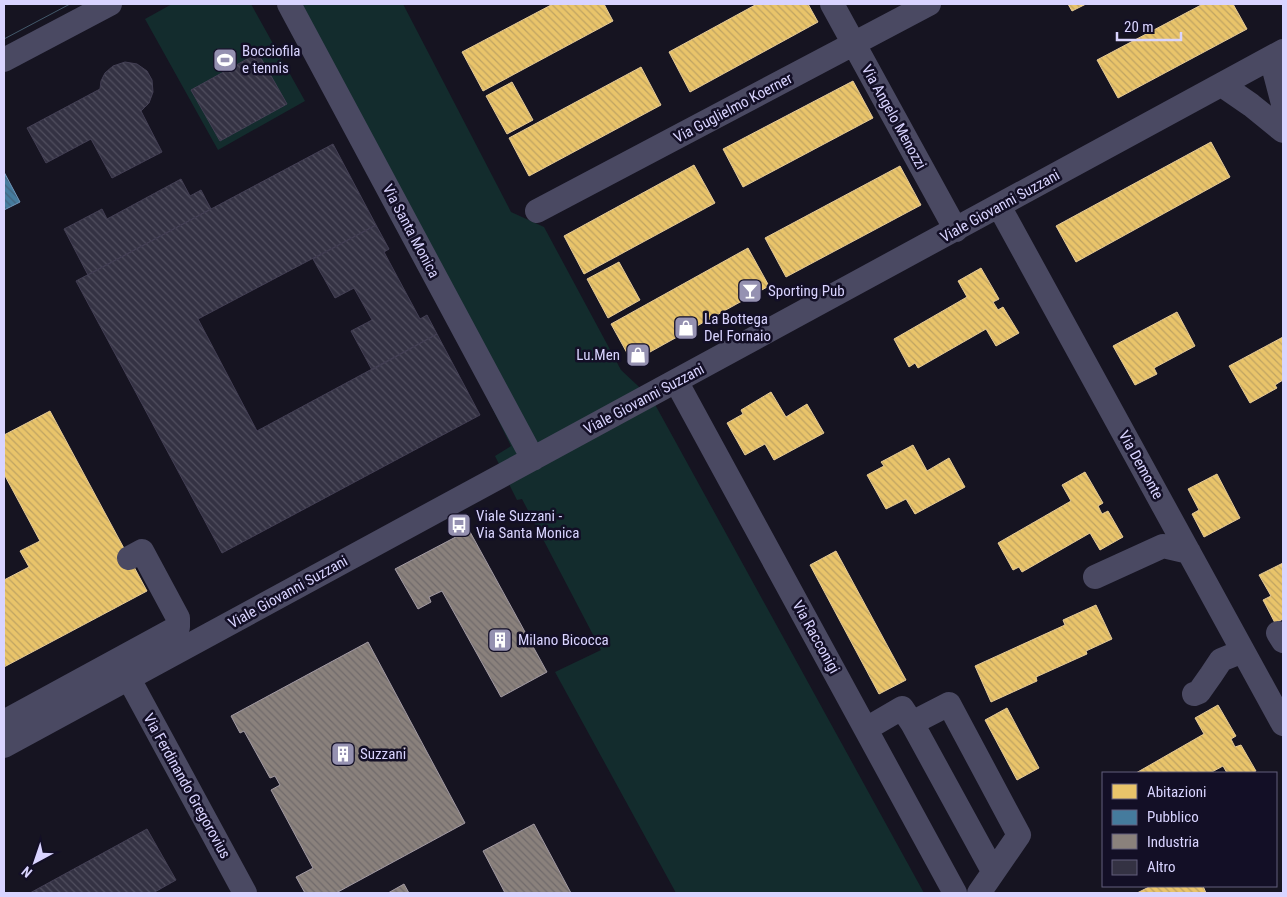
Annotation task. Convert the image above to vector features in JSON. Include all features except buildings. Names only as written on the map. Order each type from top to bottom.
[{"type":"street","points":[[4,60],[110,4]]},
{"type":"street","name":"Via Santa Monica","points":[[289,4],[533,459]]},
{"type":"street","name":"Via Angelo Menozzi","points":[[832,4],[956,230]]},
{"type":"street","name":"Via Guglielmo Koerner","points":[[537,211],[929,4]]},
{"type":"street","points":[[1277,55],[1283,104]]},
{"type":"street","name":"Viale Giovanni Suzzani","points":[[4,746],[1277,55]]},
{"type":"street","points":[[1222,85],[1283,131]]},
{"type":"street","name":"Via Demonte","points":[[999,206],[1283,724]]},
{"type":"street","name":"Via Racconigi","points":[[676,381],[955,893]]},
{"type":"street","points":[[1095,577],[1163,546],[1189,552]]},
{"type":"street","points":[[4,740],[11,718],[178,626],[178,618],[142,551],[129,558]]},
{"type":"street","points":[[1194,694],[1203,686],[1222,660],[1243,651]]},
{"type":"street","name":"Via Ferdinando Gregorovius","points":[[129,679],[245,893]]},
{"type":"street","points":[[912,723],[949,704],[1019,834],[979,893]]},
{"type":"street","points":[[866,729],[902,708],[994,871]]},
{"type":"green space","name":"Bocciofila e tennis","points":[[172,4],[251,4],[305,101],[218,150],[145,19]]},
{"type":"green space","points":[[294,4],[403,4],[511,212],[544,227],[621,370],[652,399],[924,893],[676,893],[555,672],[601,650],[522,499],[517,500],[495,456],[511,446]]},
{"type":"tram line","points":[[4,39],[70,4]]},
{"type":"place","name":"Bocciofila e tennis","points":[[225,60]]},
{"type":"place","name":"Sporting Pub","points":[[750,291]]},
{"type":"place","name":"La Bottega Del Fornaio","points":[[686,328]]},
{"type":"place","name":"Lu.Men","points":[[638,355]]},
{"type":"place","name":"Viale Suzzani - Via Santa Monica","points":[[459,525]]},
{"type":"place","name":"Milano Bicocca","points":[[500,640]]},
{"type":"place","name":"Suzzani","points":[[343,754]]}]
